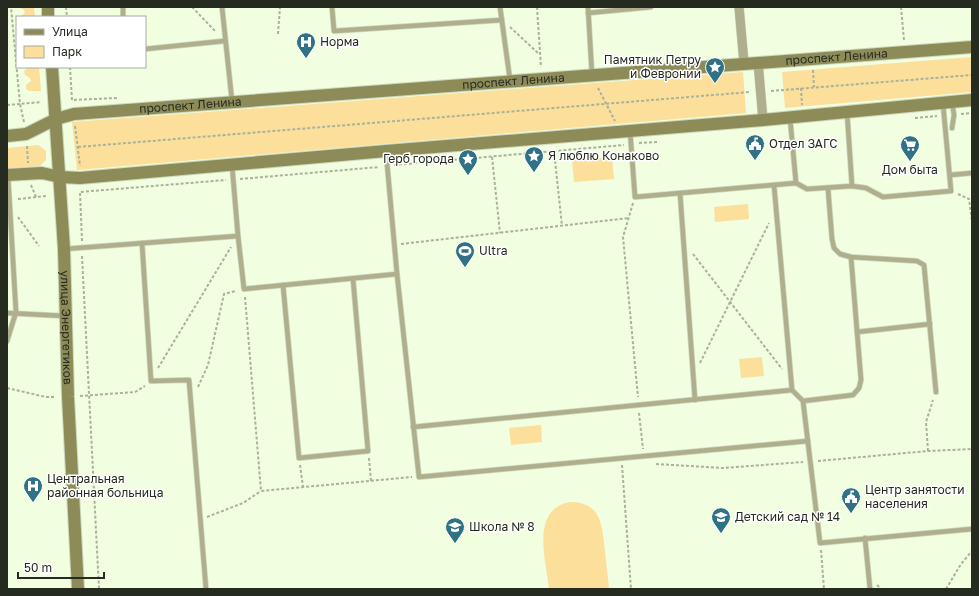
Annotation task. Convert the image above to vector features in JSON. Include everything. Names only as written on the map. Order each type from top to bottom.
[{"type":"street","points":[[739,7],[744,63]]},
{"type":"street","name":"проспект Ленина","points":[[7,136],[26,134],[56,119],[74,114],[972,47]]},
{"type":"street","points":[[758,62],[763,120]]},
{"type":"street","name":"улица Энергетиков","points":[[52,68],[64,249],[68,397],[78,589]]},
{"type":"street","points":[[7,175],[42,173],[60,177],[80,178],[790,118],[972,100]]},
{"type":"lane","points":[[222,7],[224,41],[232,103]]},
{"type":"lane","points":[[332,7],[334,31],[502,20]]},
{"type":"lane","points":[[500,7],[510,82]]},
{"type":"lane","points":[[588,7],[592,75]]},
{"type":"lane","points":[[588,13],[651,7]]},
{"type":"lane","points":[[146,49],[224,41]]},
{"type":"lane","points":[[948,103],[954,115],[952,128]]},
{"type":"lane","points":[[630,131],[635,197],[796,183],[807,189],[828,189],[852,186],[866,188],[884,197],[951,191],[944,116],[948,103]]},
{"type":"lane","points":[[847,112],[852,186]]},
{"type":"lane","points":[[790,118],[796,183]]},
{"type":"lane","points":[[386,151],[394,245],[419,477],[808,441]]},
{"type":"lane","points":[[232,165],[244,289],[397,274]]},
{"type":"lane","points":[[950,175],[972,173]]},
{"type":"lane","points":[[7,175],[10,200],[16,312],[7,341]]},
{"type":"lane","points":[[774,185],[792,390],[803,401],[820,543],[972,529]]},
{"type":"lane","points":[[828,189],[834,248],[840,254],[851,257],[917,261],[924,265],[936,392]]},
{"type":"lane","points":[[680,193],[695,400]]},
{"type":"lane","points":[[64,249],[238,236]]},
{"type":"lane","points":[[142,243],[151,381],[189,380],[206,589]]},
{"type":"lane","points":[[803,401],[852,395],[859,388],[861,380],[851,257]]},
{"type":"lane","points":[[283,285],[299,458],[368,451],[353,279]]},
{"type":"lane","points":[[7,313],[16,312],[66,316]]},
{"type":"lane","points":[[857,332],[930,324]]},
{"type":"lane","points":[[413,428],[792,390]]},
{"type":"lane","points":[[865,538],[870,589]]},
{"type":"path","points":[[11,7],[16,61]]},
{"type":"path","points":[[192,7],[224,41]]},
{"type":"path","points":[[278,34],[280,7]]},
{"type":"path","points":[[536,7],[541,67]]},
{"type":"path","points":[[901,7],[904,40]]},
{"type":"path","points":[[502,20],[540,55]]},
{"type":"path","points":[[812,58],[814,87]]},
{"type":"path","points":[[17,68],[20,104],[24,125]]},
{"type":"path","points":[[78,147],[972,75]]},
{"type":"path","points":[[598,88],[617,124]]},
{"type":"path","points":[[801,88],[803,116]]},
{"type":"path","points":[[7,105],[41,102]]},
{"type":"path","points":[[954,115],[972,113]]},
{"type":"path","points":[[915,118],[944,116]]},
{"type":"path","points":[[75,123],[80,166]]},
{"type":"path","points":[[98,589],[88,396],[80,192],[233,180],[661,141]]},
{"type":"path","points":[[27,145],[28,163]]},
{"type":"path","points":[[554,151],[562,226]]},
{"type":"path","points":[[492,156],[500,234]]},
{"type":"path","points":[[31,184],[36,197]]},
{"type":"path","points":[[951,191],[969,199],[972,221]]},
{"type":"path","points":[[10,200],[46,196]]},
{"type":"path","points":[[635,197],[623,237],[643,456],[655,463],[667,466],[722,468],[811,462],[928,451],[972,449]]},
{"type":"path","points":[[694,376],[776,210]]},
{"type":"path","points":[[11,216],[20,217],[39,246]]},
{"type":"path","points":[[394,245],[500,234],[628,218]]},
{"type":"path","points":[[80,396],[135,392],[151,381],[238,236]]},
{"type":"path","points":[[683,242],[792,381]]},
{"type":"path","points":[[191,401],[208,366],[224,294],[244,289]]},
{"type":"path","points":[[7,388],[46,397],[56,397]]},
{"type":"path","points":[[928,451],[926,422],[936,392]]},
{"type":"path","points":[[368,451],[371,481]]},
{"type":"path","points":[[299,458],[303,487]]},
{"type":"path","points":[[622,458],[631,589]]},
{"type":"path","points":[[200,519],[219,514],[237,506],[261,491]]},
{"type":"path","points":[[820,543],[824,589]]},
{"type":"path","points":[[946,589],[961,564],[972,551]]},
{"type":"green space","points":[[19,7],[34,7],[35,16],[21,16],[25,13],[24,10]]},
{"type":"green space","points":[[972,57],[972,92],[785,108],[782,72]]},
{"type":"green space","points":[[28,68],[39,68],[41,91],[29,91],[26,89],[26,85],[31,81],[30,78],[25,75],[24,71]]},
{"type":"green space","points":[[743,72],[746,113],[77,170],[72,122]]},
{"type":"green space","points":[[38,145],[46,151],[46,160],[40,166],[7,168],[7,148]]},
{"type":"green space","points":[[612,157],[614,179],[574,182],[572,160]]},
{"type":"green space","points":[[748,204],[749,219],[715,222],[714,207]]},
{"type":"green space","points":[[762,357],[764,376],[741,378],[739,359]]},
{"type":"green space","points":[[541,425],[542,442],[511,445],[509,428]]},
{"type":"green space","points":[[570,502],[581,503],[589,506],[598,517],[603,533],[609,589],[549,589],[543,538],[545,525],[549,515],[557,507]]},
{"type":"place","name":"Норма","points":[[306,59]]},
{"type":"place","name":"Памятник Петру и Февронии","points":[[715,84]]},
{"type":"place","name":"Отдел ЗАГС","points":[[755,161]]},
{"type":"place","name":"Дом быта","points":[[910,162]]},
{"type":"place","name":"Я люблю Конаково","points":[[534,173]]},
{"type":"place","name":"Герб города","points":[[468,176]]},
{"type":"place","name":"Ultra","points":[[465,268]]},
{"type":"place","name":"Центральная районная больница","points":[[33,503]]},
{"type":"place","name":"Центр занятости населения","points":[[851,514]]},
{"type":"place","name":"Детский сад № 14","points":[[721,534]]},
{"type":"place","name":"Школа № 8","points":[[455,544]]}]
